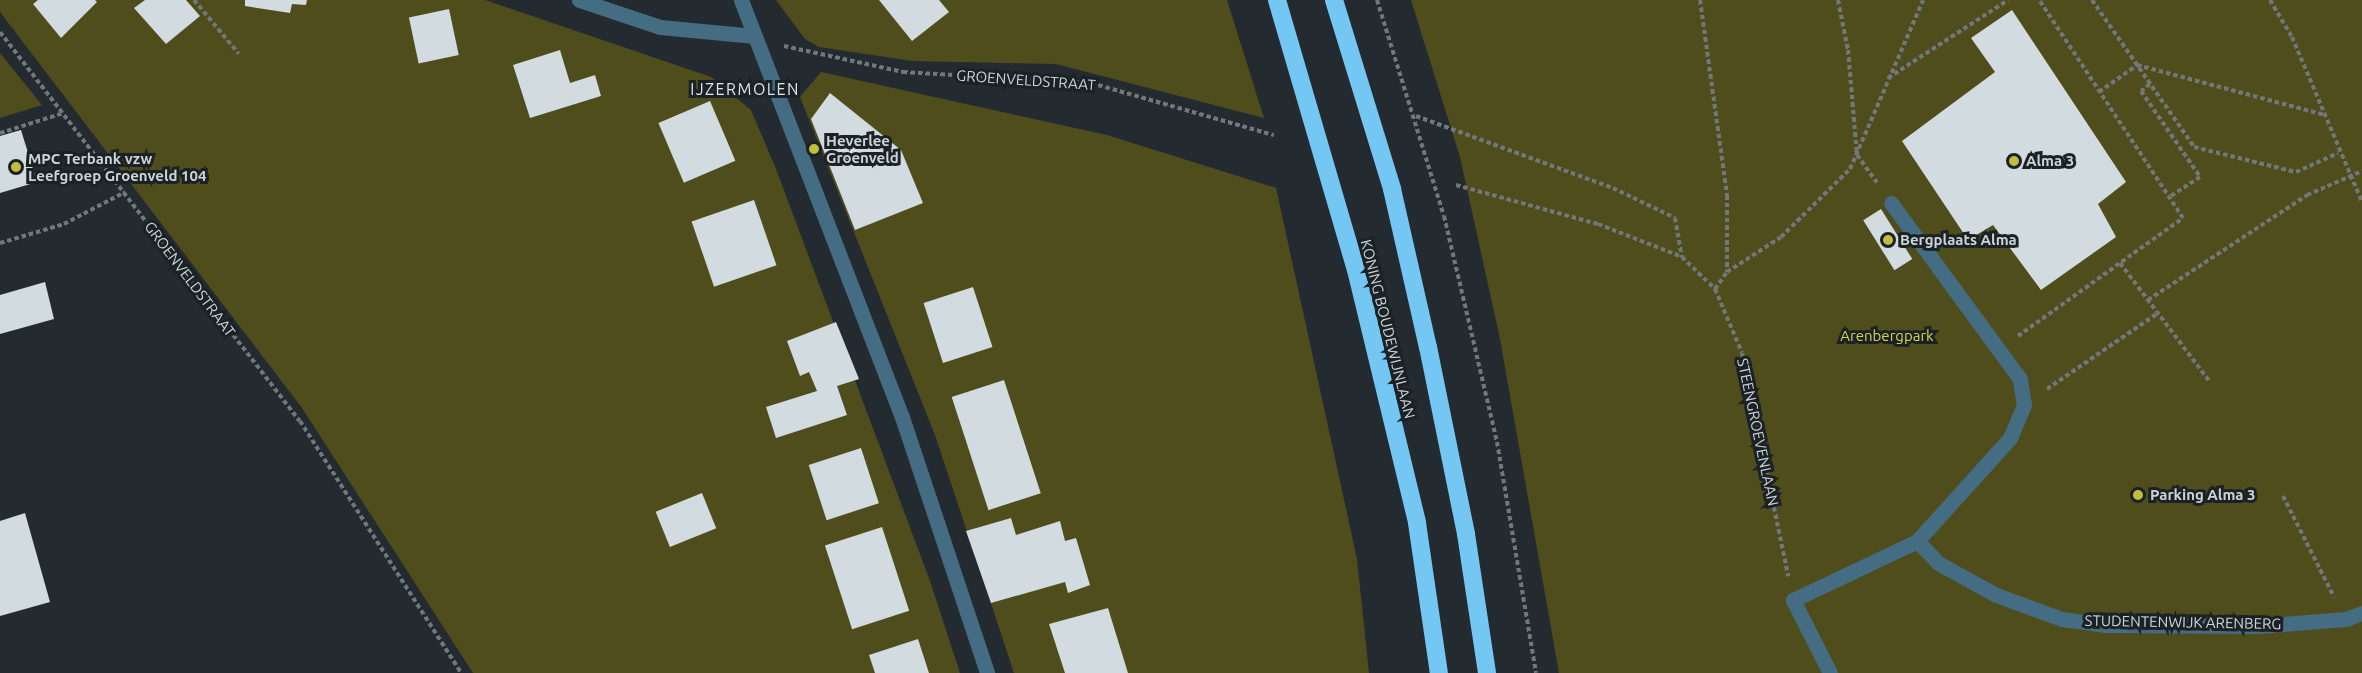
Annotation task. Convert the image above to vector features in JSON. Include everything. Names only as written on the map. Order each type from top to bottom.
[{"type":"highway","name":"KONING BOUDEWIJNLAAN","points":[[1277,0],[1356,270],[1414,512],[1439,673]]},
{"type":"highway","points":[[1334,0],[1392,189],[1466,534],[1486,673]]},
{"type":"street","points":[[579,0],[660,27],[755,36]]},
{"type":"street","points":[[741,0],[902,417],[987,673]]},
{"type":"street","points":[[1830,673],[1793,600],[1917,541],[2010,438],[2024,405],[2020,379],[1891,203]]},
{"type":"street","name":"STUDENTENWIJK ARENBERG","points":[[1917,541],[1938,563],[1996,595],[2062,619],[2104,625],[2258,626],[2346,619],[2362,613]]},
{"type":"path","points":[[194,0],[239,54]]},
{"type":"path","points":[[1377,0],[1415,116],[1444,216],[1497,442],[1536,673]]},
{"type":"path","points":[[1700,0],[1727,195],[1727,272]]},
{"type":"path","points":[[1838,0],[1848,50],[1857,155],[1891,203]]},
{"type":"path","points":[[1715,289],[1727,272],[1781,237],[1850,169],[1923,0]]},
{"type":"path","points":[[1993,0],[1998,6]]},
{"type":"path","points":[[1888,78],[2008,0]]},
{"type":"path","points":[[1998,350],[2183,218],[2039,0]]},
{"type":"path","points":[[2092,0],[2194,147],[2296,172],[2338,153]]},
{"type":"path","points":[[2270,0],[2292,37],[2325,115],[2338,153],[2362,202]]},
{"type":"path","name":"GROENVELDSTRAAT","points":[[0,32],[300,421],[374,532],[461,673]]},
{"type":"path","name":"GROENVELDSTRAAT","points":[[808,54],[903,72],[1091,83],[1274,135]]},
{"type":"path","points":[[2099,92],[2137,65]]},
{"type":"path","points":[[2137,65],[2325,115]]},
{"type":"path","points":[[2150,84],[2141,91],[2200,177],[2169,197]]},
{"type":"path","points":[[0,133],[64,113]]},
{"type":"path","points":[[1415,116],[1613,188],[1675,218],[1683,257]]},
{"type":"path","points":[[2148,300],[2254,227],[2307,195],[2362,171]]},
{"type":"path","name":"STEENGROEVENLAAN","points":[[1455,185],[1598,224],[1683,257],[1715,289],[1742,353],[1793,600]]},
{"type":"path","points":[[0,243],[64,224],[125,192]]},
{"type":"path","points":[[2120,263],[2210,382]]},
{"type":"path","points":[[2024,405],[2158,313]]},
{"type":"path","points":[[2283,496],[2346,619]]},
{"type":"green space","points":[[0,0],[485,0],[711,77],[751,110],[776,169],[930,581],[960,673],[473,673],[302,408],[0,12]]},
{"type":"green space","points":[[776,0],[1227,0],[1264,118],[1056,64],[912,61],[819,47],[805,39]]},
{"type":"green space","name":"Arenbergpark","points":[[1411,0],[2362,0],[2362,673],[1559,673],[1500,339],[1460,157]]},
{"type":"green space","points":[[0,53],[42,105],[0,118]]},
{"type":"green space","points":[[821,72],[1107,135],[1276,188],[1357,559],[1369,673],[1014,673],[935,435],[800,97]]},
{"type":"building","points":[[38,0],[95,0],[97,2],[61,38],[33,4]]},
{"type":"building","points":[[145,0],[186,0],[200,16],[166,44],[134,8]]},
{"type":"building","points":[[245,0],[307,0],[306,5],[292,4],[290,13],[245,6]]},
{"type":"building","points":[[879,0],[939,0],[949,12],[912,41]]},
{"type":"building","points":[[449,9],[459,55],[419,63],[409,18]]},
{"type":"building","name":"Alma 3","points":[[2012,10],[2126,182],[2098,204],[2116,237],[2041,290],[1993,225],[1968,240],[1902,141],[1995,72],[1971,38]]},
{"type":"building","points":[[560,50],[570,83],[595,75],[601,96],[530,118],[513,65]]},
{"type":"building","points":[[830,93],[901,150],[923,203],[855,230],[811,119]]},
{"type":"building","points":[[710,101],[735,161],[684,183],[658,123]]},
{"type":"building","name":"MPC Terbank vzw Leefgroep Groenveld 104","points":[[21,130],[37,182],[0,193],[0,136]]},
{"type":"building","points":[[754,200],[776,265],[714,287],[692,221]]},
{"type":"building","name":"Bergplaats Alma","points":[[1881,209],[1912,259],[1894,270],[1863,220]]},
{"type":"building","points":[[45,282],[54,319],[0,334],[0,295]]},
{"type":"building","points":[[973,287],[992,347],[943,363],[924,303]]},
{"type":"building","points":[[836,322],[859,379],[837,386],[847,415],[776,438],[766,407],[817,391],[809,372],[800,376],[787,341]]},
{"type":"building","points":[[1004,380],[1041,493],[988,510],[952,397]]},
{"type":"building","points":[[861,448],[879,503],[827,520],[809,465]]},
{"type":"building","points":[[702,493],[716,528],[670,547],[656,512]]},
{"type":"building","points":[[25,513],[50,602],[0,616],[0,521]]},
{"type":"building","points":[[1011,518],[1016,535],[1060,521],[1065,541],[1076,538],[1090,585],[1068,593],[1065,582],[991,603],[966,531]]},
{"type":"building","points":[[882,527],[909,611],[852,629],[825,546]]},
{"type":"building","points":[[1108,608],[1128,673],[1065,673],[1049,624]]},
{"type":"building","points":[[918,639],[929,673],[875,673],[869,655]]},
{"type":"place","name":"Heverlee Groenveld","points":[[814,149]]},
{"type":"place","name":"Alma 3","points":[[2014,161]]},
{"type":"place","name":"MPC Terbank vzw Leefgroep Groenveld 104","points":[[16,167]]},
{"type":"place","name":"Bergplaats Alma","points":[[1888,240]]},
{"type":"place","name":"Parking Alma 3","points":[[2138,495]]},
{"type":"district","name":"IJZERMOLEN","points":[[745,89]]}]
